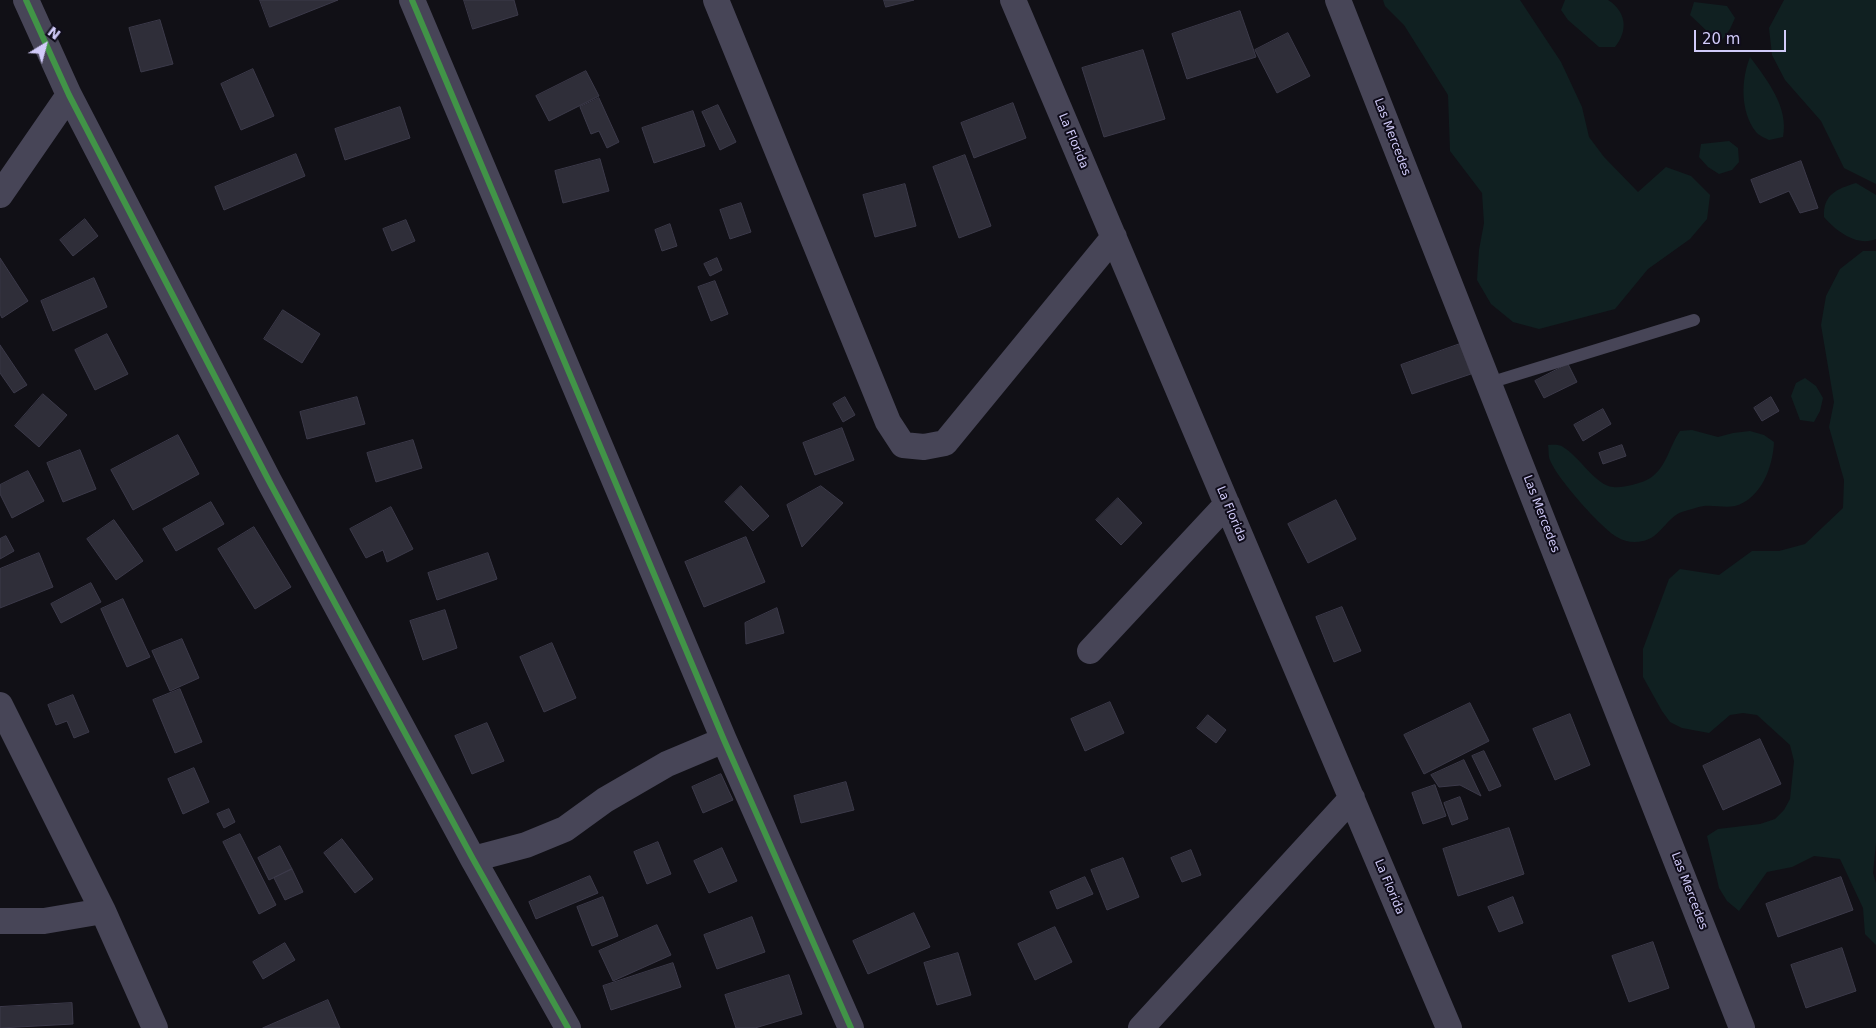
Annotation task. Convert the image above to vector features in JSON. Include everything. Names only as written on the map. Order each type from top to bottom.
[{"type":"street","points":[[26,0],[69,96],[269,482],[473,859],[568,1028]]},
{"type":"street","points":[[412,0],[724,740],[851,1028]]},
{"type":"street","points":[[716,0],[888,422],[903,445],[924,447],[945,444],[1114,237]]},
{"type":"street","name":"La Florida","points":[[1013,0],[1449,1028]]},
{"type":"street","name":"Las Mercedes","points":[[1338,0],[1742,1028]]},
{"type":"street","points":[[0,195],[69,96]]},
{"type":"street","points":[[1090,652],[1227,504]]},
{"type":"street","points":[[1,709],[103,911],[155,1028]]},
{"type":"street","points":[[473,859],[526,845],[565,830],[605,800],[667,764],[724,740]]},
{"type":"street","points":[[1141,1028],[1352,798]]},
{"type":"street","points":[[2,915],[44,921],[103,911]]},
{"type":"lane","points":[[1489,383],[1694,320]]},
{"type":"shaded area","points":[[1383,0],[1520,0],[1561,62],[1582,107],[1589,137],[1604,157],[1638,192],[1666,167],[1691,176],[1710,195],[1707,219],[1690,239],[1648,269],[1615,309],[1539,329],[1513,322],[1491,304],[1477,280],[1479,250],[1484,223],[1482,193],[1450,151],[1448,95],[1404,25],[1385,6]]},
{"type":"shaded area","points":[[1565,0],[1608,0],[1614,5],[1619,10],[1624,22],[1622,35],[1615,47],[1599,47],[1568,20],[1561,10]]},
{"type":"shaded area","points":[[1784,0],[1876,0],[1876,184],[1844,168],[1821,121],[1785,80],[1772,55],[1769,28]]},
{"type":"shaded area","points":[[1694,2],[1727,6],[1735,18],[1722,40],[1710,34],[1690,15]]},
{"type":"shaded area","points":[[1750,57],[1775,94],[1780,105],[1783,115],[1783,137],[1769,140],[1760,135],[1756,132],[1747,115],[1744,85]]},
{"type":"shaded area","points":[[1729,141],[1738,148],[1739,162],[1732,170],[1719,174],[1708,167],[1699,157],[1701,144]]},
{"type":"shaded area","points":[[1856,183],[1876,195],[1876,239],[1862,241],[1854,239],[1841,232],[1824,217],[1826,203],[1832,194],[1837,190]]},
{"type":"shaded area","points":[[1863,251],[1876,251],[1876,843],[1873,873],[1876,883],[1876,945],[1865,934],[1863,908],[1840,859],[1814,856],[1792,867],[1767,872],[1739,911],[1727,901],[1719,888],[1707,836],[1718,829],[1760,824],[1775,819],[1784,810],[1790,799],[1794,761],[1790,745],[1757,715],[1743,713],[1730,715],[1709,733],[1682,728],[1670,722],[1643,677],[1643,649],[1669,579],[1680,569],[1719,575],[1752,551],[1779,551],[1805,544],[1843,508],[1844,480],[1829,427],[1834,402],[1821,325],[1826,296],[1840,269]]},
{"type":"shaded area","points":[[1805,378],[1816,386],[1823,398],[1820,411],[1814,422],[1800,420],[1791,396],[1796,383]]},
{"type":"shaded area","points":[[1692,430],[1718,437],[1750,431],[1764,435],[1774,442],[1771,462],[1764,481],[1752,497],[1744,502],[1731,507],[1704,506],[1682,512],[1672,518],[1654,536],[1643,541],[1633,542],[1620,539],[1601,524],[1561,478],[1549,457],[1548,445],[1561,446],[1569,451],[1600,482],[1613,487],[1632,485],[1643,482],[1653,476],[1665,461],[1680,431]]},
{"type":"building","points":[[260,0],[338,0],[270,27]]},
{"type":"building","points":[[464,0],[514,0],[518,15],[473,29]]},
{"type":"building","points":[[884,0],[914,0],[886,7]]},
{"type":"building","points":[[1240,11],[1256,57],[1187,79],[1172,34]]},
{"type":"building","points":[[160,20],[173,64],[141,72],[129,28]]},
{"type":"building","points":[[1288,33],[1310,76],[1277,93],[1255,50]]},
{"type":"building","points":[[1143,50],[1165,119],[1104,137],[1082,68]]},
{"type":"building","points":[[253,69],[274,116],[241,130],[221,84]]},
{"type":"building","points":[[586,71],[599,96],[549,121],[536,96]]},
{"type":"building","points":[[599,98],[619,142],[607,148],[599,131],[591,134],[580,107]]},
{"type":"building","points":[[1013,103],[1026,138],[974,158],[961,123]]},
{"type":"building","points":[[718,105],[736,142],[720,150],[702,112]]},
{"type":"building","points":[[400,107],[410,138],[345,160],[335,129]]},
{"type":"building","points":[[693,111],[705,146],[654,163],[642,128]]},
{"type":"building","points":[[296,154],[305,176],[224,210],[215,187]]},
{"type":"building","points":[[965,155],[991,226],[959,238],[933,167]]},
{"type":"building","points":[[600,159],[609,191],[563,203],[555,171]]},
{"type":"building","points":[[1801,161],[1818,208],[1800,213],[1789,191],[1760,203],[1751,180]]},
{"type":"building","points":[[905,184],[916,226],[875,237],[863,195]]},
{"type":"building","points":[[741,203],[751,232],[730,239],[720,210]]},
{"type":"building","points":[[85,219],[98,236],[73,256],[60,240]]},
{"type":"building","points":[[406,220],[415,241],[392,251],[383,229]]},
{"type":"building","points":[[670,224],[677,246],[662,251],[655,230]]},
{"type":"building","points":[[0,258],[28,301],[2,318],[0,314]]},
{"type":"building","points":[[717,258],[722,270],[710,276],[704,264]]},
{"type":"building","points":[[94,278],[107,307],[53,331],[41,301]]},
{"type":"building","points":[[715,281],[728,314],[711,321],[698,287]]},
{"type":"building","points":[[283,310],[320,334],[302,363],[264,339]]},
{"type":"building","points":[[107,334],[128,374],[95,390],[75,350]]},
{"type":"building","points":[[1460,344],[1471,374],[1412,394],[1401,365]]},
{"type":"building","points":[[0,345],[27,385],[14,393],[0,373]]},
{"type":"building","points":[[1568,364],[1577,382],[1544,398],[1535,381]]},
{"type":"building","points":[[43,394],[67,415],[39,447],[15,426]]},
{"type":"building","points":[[357,397],[365,424],[307,439],[300,412]]},
{"type":"building","points":[[845,397],[855,415],[843,422],[833,404]]},
{"type":"building","points":[[1771,397],[1779,411],[1762,421],[1754,408]]},
{"type":"building","points":[[1603,409],[1611,424],[1583,441],[1574,425]]},
{"type":"building","points":[[842,428],[854,460],[815,475],[803,443]]},
{"type":"building","points":[[178,435],[199,474],[133,510],[111,470]]},
{"type":"building","points":[[413,440],[422,468],[376,482],[367,453]]},
{"type":"building","points":[[1622,445],[1626,456],[1603,464],[1599,453]]},
{"type":"building","points":[[80,450],[96,489],[63,502],[47,463]]},
{"type":"building","points":[[28,471],[44,501],[12,518],[0,494],[0,485]]},
{"type":"building","points":[[741,486],[769,516],[753,531],[725,502]]},
{"type":"building","points":[[821,486],[843,503],[802,547],[787,505]]},
{"type":"building","points":[[1118,498],[1142,523],[1121,545],[1096,520]]},
{"type":"building","points":[[1336,500],[1356,539],[1308,563],[1288,524]]},
{"type":"building","points":[[211,502],[224,524],[176,551],[163,529]]},
{"type":"building","points":[[391,507],[413,549],[387,562],[383,550],[366,558],[350,529]]},
{"type":"building","points":[[114,520],[143,561],[116,580],[87,539]]},
{"type":"building","points":[[254,527],[291,587],[255,609],[218,549]]},
{"type":"building","points":[[6,536],[14,551],[0,559],[0,539]]},
{"type":"building","points":[[746,537],[765,582],[704,607],[685,562]]},
{"type":"building","points":[[39,553],[53,587],[0,608],[0,569]]},
{"type":"building","points":[[488,553],[497,579],[437,600],[428,573]]},
{"type":"building","points":[[91,583],[101,602],[61,623],[51,604]]},
{"type":"building","points":[[123,599],[150,657],[127,667],[101,609]]},
{"type":"building","points":[[1342,607],[1361,651],[1334,662],[1316,617]]},
{"type":"building","points":[[777,608],[784,633],[746,644],[745,623]]},
{"type":"building","points":[[445,610],[457,648],[423,660],[410,621]]},
{"type":"building","points":[[182,639],[199,678],[170,691],[152,651]]},
{"type":"building","points":[[552,643],[576,698],[544,712],[520,657]]},
{"type":"building","points":[[180,689],[202,742],[175,753],[153,700]]},
{"type":"building","points":[[73,695],[89,732],[74,738],[67,721],[56,725],[48,705]]},
{"type":"building","points":[[1110,702],[1124,733],[1085,751],[1071,719]]},
{"type":"building","points":[[1470,703],[1489,741],[1424,774],[1404,735]]},
{"type":"building","points":[[1570,714],[1590,765],[1555,780],[1533,729]]},
{"type":"building","points":[[1208,715],[1226,730],[1216,743],[1197,728]]},
{"type":"building","points":[[487,723],[504,761],[472,774],[455,736]]},
{"type":"building","points":[[1760,739],[1781,784],[1723,810],[1703,766]]},
{"type":"building","points":[[1484,751],[1501,786],[1489,791],[1472,756]]},
{"type":"building","points":[[1464,760],[1481,796],[1460,785],[1439,787],[1431,775]]},
{"type":"building","points":[[194,768],[209,802],[183,814],[168,779]]},
{"type":"building","points":[[721,774],[733,800],[703,813],[692,787]]},
{"type":"building","points":[[846,782],[854,810],[801,823],[794,796]]},
{"type":"building","points":[[1435,785],[1446,816],[1423,824],[1412,793]]},
{"type":"building","points":[[1460,797],[1468,819],[1452,825],[1444,803]]},
{"type":"building","points":[[229,809],[235,822],[224,828],[217,814]]},
{"type":"building","points":[[1509,828],[1524,874],[1458,896],[1443,849]]},
{"type":"building","points":[[240,834],[276,905],[259,914],[223,842]]},
{"type":"building","points":[[342,839],[373,879],[355,893],[324,853]]},
{"type":"building","points":[[658,842],[671,874],[647,884],[634,852]]},
{"type":"building","points":[[280,846],[292,869],[269,880],[258,858]]},
{"type":"building","points":[[722,848],[737,881],[709,893],[694,861]]},
{"type":"building","points":[[1191,850],[1201,875],[1182,882],[1171,858]]},
{"type":"building","points":[[1123,858],[1139,897],[1107,910],[1091,870]]},
{"type":"building","points":[[292,869],[303,892],[285,900],[274,878]]},
{"type":"building","points":[[590,876],[598,893],[536,919],[529,902]]},
{"type":"building","points":[[1085,877],[1093,894],[1057,909],[1050,892]]},
{"type":"building","points":[[1841,877],[1853,910],[1778,937],[1766,904]]},
{"type":"building","points":[[603,897],[618,936],[592,946],[577,907]]},
{"type":"building","points":[[1513,897],[1523,923],[1499,932],[1488,907]]},
{"type":"building","points":[[914,913],[930,947],[868,974],[853,941]]},
{"type":"building","points":[[752,917],[765,952],[717,969],[704,935]]},
{"type":"building","points":[[657,925],[671,955],[613,981],[599,951]]},
{"type":"building","points":[[1055,927],[1072,962],[1035,980],[1018,944]]},
{"type":"building","points":[[1653,942],[1669,988],[1629,1002],[1612,956]]},
{"type":"building","points":[[285,943],[295,960],[263,979],[253,962]]},
{"type":"building","points":[[1842,948],[1856,991],[1806,1008],[1791,965]]},
{"type":"building","points":[[958,953],[971,995],[937,1005],[924,963]]},
{"type":"building","points":[[673,963],[681,987],[611,1010],[603,986]]},
{"type":"building","points":[[789,975],[802,1014],[755,1028],[736,1028],[725,995]]},
{"type":"building","points":[[328,1000],[340,1028],[263,1028]]},
{"type":"building","points":[[72,1003],[73,1024],[0,1028],[0,1007]]},
{"type":"cycle path","points":[[26,0],[69,95],[269,481],[473,859],[568,1028]]},
{"type":"cycle path","points":[[412,0],[724,740],[851,1028]]}]
